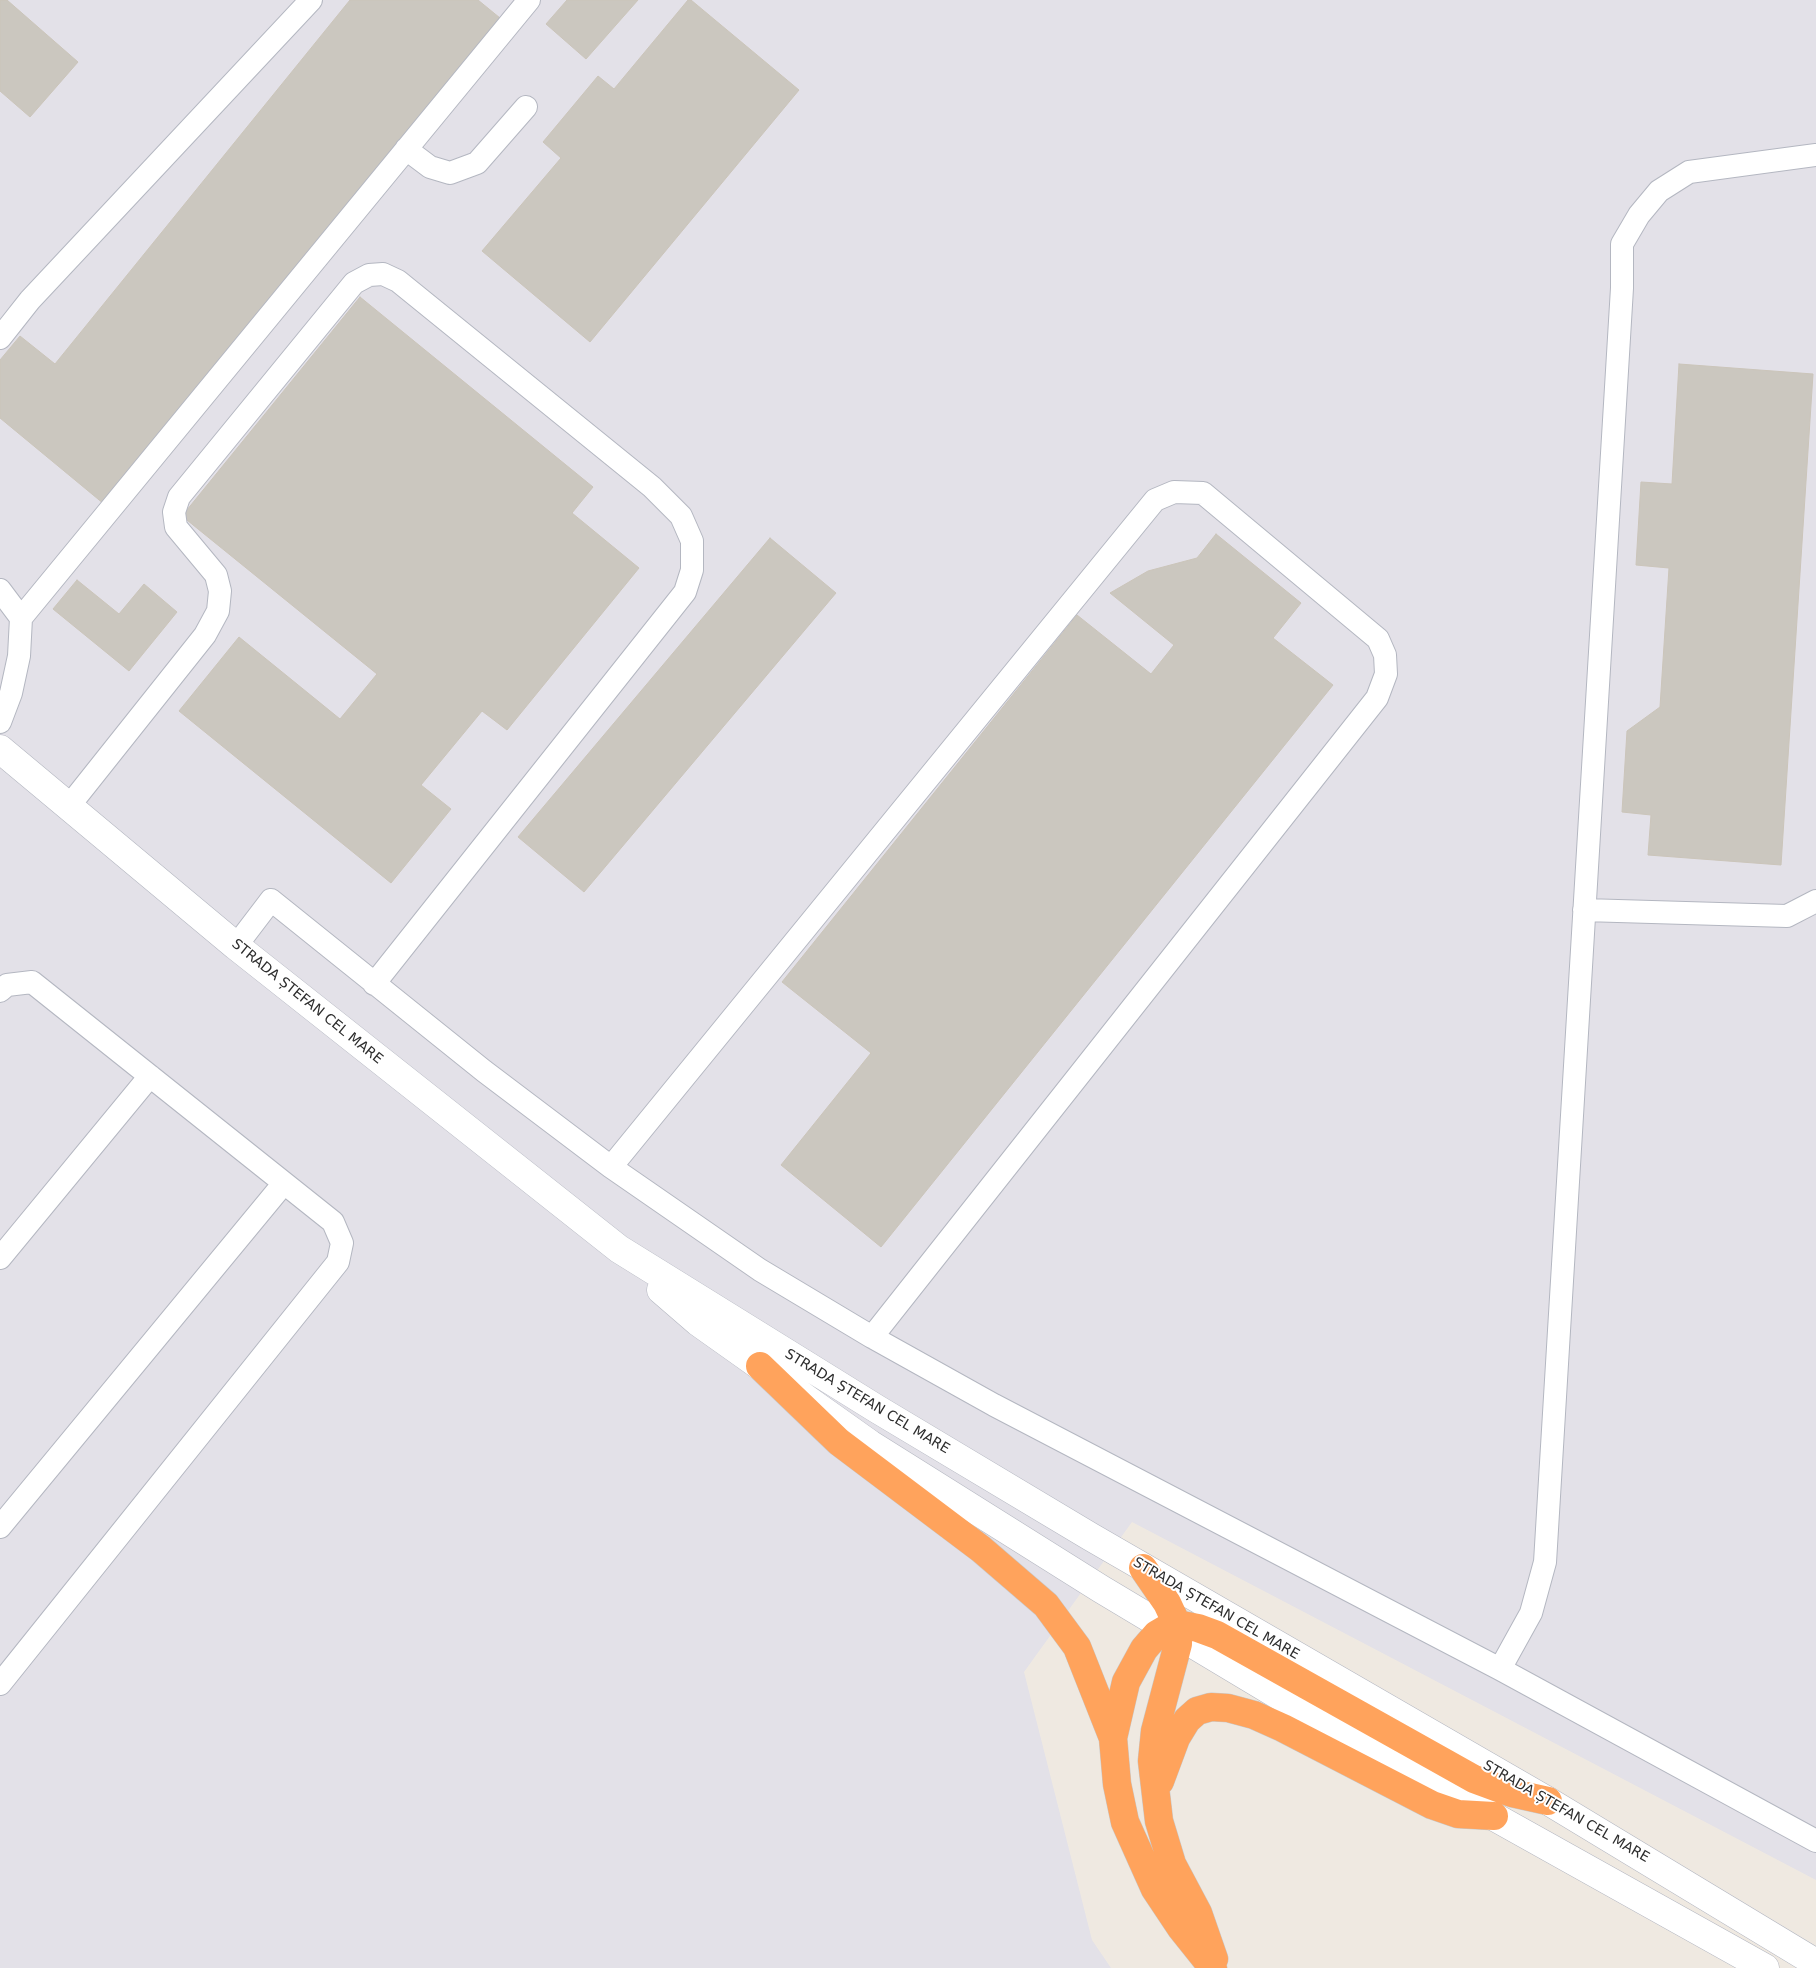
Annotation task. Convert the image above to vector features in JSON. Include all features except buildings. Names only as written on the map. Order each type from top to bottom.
[{"type":"highway","points":[[760,1366],[839,1442],[981,1549],[1046,1605],[1065,1628],[1077,1647],[1113,1738]]},
{"type":"highway","points":[[1144,1568],[1167,1603],[1178,1644],[1155,1731],[1152,1761],[1155,1794],[1164,1842],[1172,1864],[1198,1913],[1217,1968]]},
{"type":"highway","points":[[1213,1968],[1181,1928],[1160,1897],[1135,1849],[1125,1822],[1117,1784],[1113,1738],[1120,1701],[1133,1666],[1157,1634],[1198,1628],[1217,1635],[1474,1780],[1512,1793],[1548,1801]]},
{"type":"highway","points":[[1155,1794],[1176,1738],[1186,1720],[1197,1711],[1211,1707],[1228,1708],[1254,1715],[1283,1728],[1432,1805],[1458,1814],[1494,1816]]},
{"type":"main road","name":"STRADA ȘTEFAN CEL MARE","points":[[0,749],[236,946],[619,1249],[698,1322],[870,1444],[1034,1548],[1174,1630],[1303,1710],[1765,1968]]},
{"type":"main road","name":"STRADA ȘTEFAN CEL MARE","points":[[619,1249],[877,1409],[1144,1568],[1548,1801],[1816,1963]]},
{"type":"lane","points":[[0,338],[30,300],[311,0]]},
{"type":"lane","points":[[0,722],[11,693],[19,656],[21,618],[529,0]]},
{"type":"lane","points":[[406,149],[430,167],[450,173],[477,163],[526,108]]},
{"type":"lane","points":[[1500,1669],[1531,1613],[1545,1562],[1621,308],[1622,244],[1639,215],[1659,190],[1690,172],[1816,155]]},
{"type":"lane","points":[[69,806],[205,635],[218,611],[220,591],[216,575],[176,527],[174,512],[180,497],[354,283],[369,276],[383,274],[398,281],[652,487],[681,516],[692,541],[692,570],[685,592],[374,984]]},
{"type":"lane","points":[[611,1167],[1155,500],[1174,492],[1203,493],[1378,639],[1385,655],[1386,674],[1377,698],[872,1337]]},
{"type":"lane","points":[[0,590],[21,618]]},
{"type":"lane","points":[[236,946],[271,900],[484,1071],[611,1167],[760,1270],[872,1337],[1003,1410],[1500,1669],[1816,1842]]},
{"type":"lane","points":[[1584,910],[1787,916],[1816,901]]},
{"type":"lane","points":[[0,991],[6,985],[32,982],[332,1222],[342,1243],[338,1262],[0,1684]]},
{"type":"lane","points":[[0,1258],[150,1076]]},
{"type":"lane","points":[[0,1527],[284,1183]]},
{"type":"shaded area","points":[[0,0],[1816,0],[1816,1880],[1132,1522],[1024,1672],[1092,1940],[1111,1968],[0,1968]]}]
